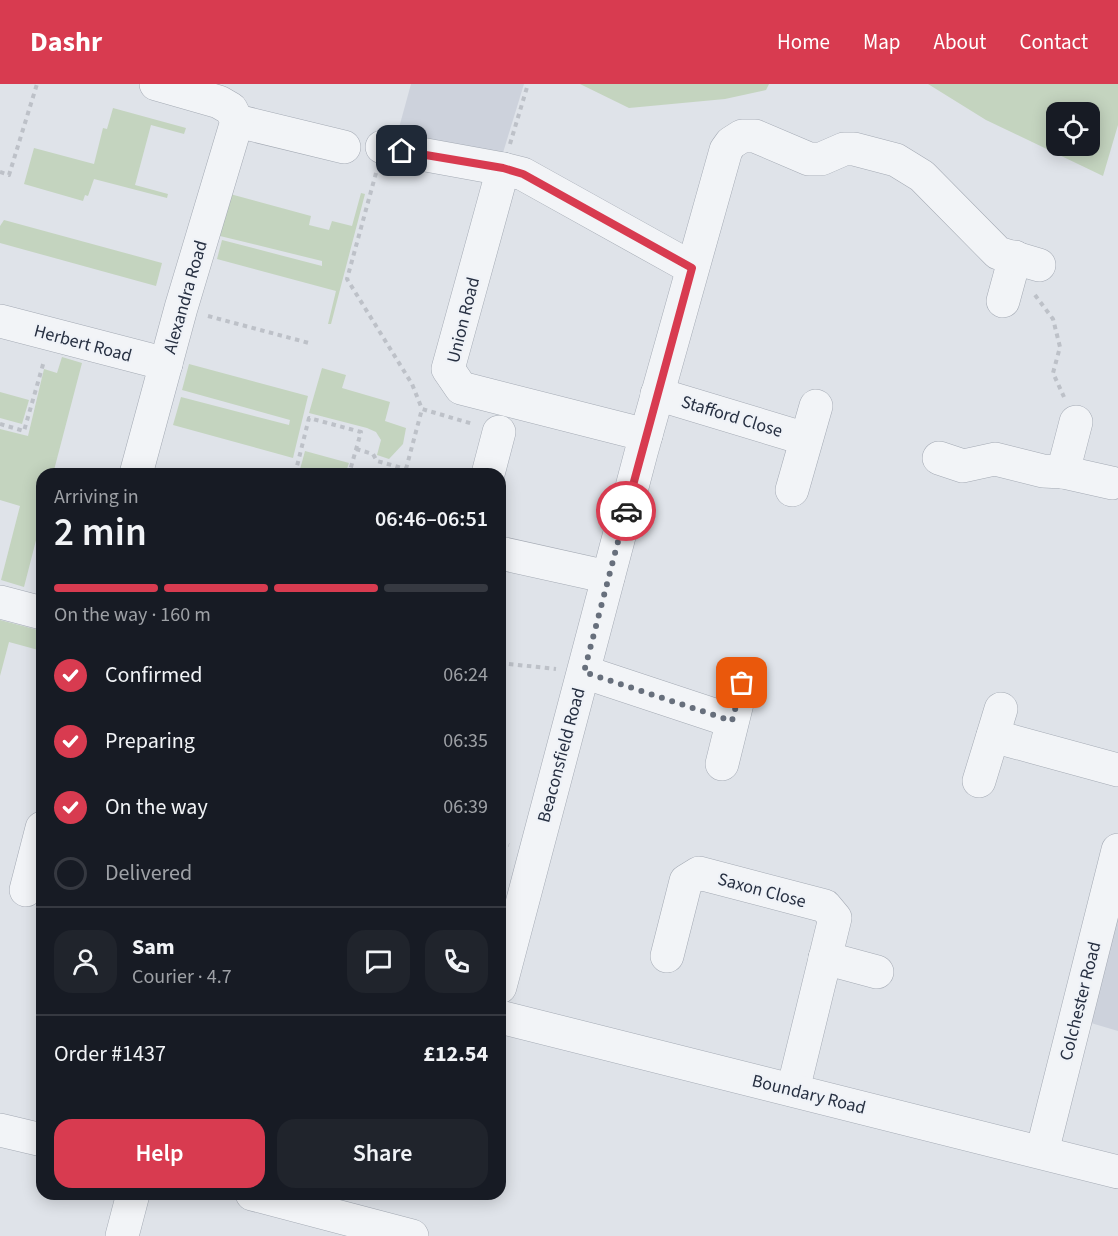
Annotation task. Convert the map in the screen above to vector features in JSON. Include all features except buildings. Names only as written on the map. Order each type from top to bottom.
[{"type":"street","points":[[156,84],[219,102],[231,109],[237,121],[344,147]]},
{"type":"street","name":"Alexandra Road","points":[[138,468],[181,309],[237,121]]},
{"type":"street","name":"Beaconsfield Road","points":[[506,937],[511,896],[584,672],[692,268],[726,150],[731,143],[742,136],[754,136],[809,159],[820,159],[844,149],[854,149],[896,160],[922,176],[998,253],[1030,262]]},
{"type":"street","points":[[382,147],[503,168],[523,174],[692,268]]},
{"type":"street","name":"Union Road","points":[[503,168],[448,369],[461,388],[646,435]]},
{"type":"street","points":[[1003,301],[1030,262]]},
{"type":"street","name":"Herbert Road","points":[[0,321],[166,364]]},
{"type":"street","name":"Stafford Close","points":[[657,394],[806,439]]},
{"type":"street","name":"Stafford Close","points":[[792,490],[816,406]]},
{"type":"street","points":[[1063,472],[1076,422]]},
{"type":"street","points":[[490,468],[499,432]]},
{"type":"street","points":[[939,458],[963,466],[995,459],[1043,471],[1063,472],[1116,482]]},
{"type":"street","points":[[506,555],[608,577]]},
{"type":"street","points":[[0,602],[36,611]]},
{"type":"street","points":[[584,672],[732,721]]},
{"type":"street","points":[[722,764],[742,683]]},
{"type":"street","points":[[978,781],[997,723],[1118,770]]},
{"type":"street","points":[[23,889],[36,847]]},
{"type":"street","name":"Colchester Road","points":[[1042,1152],[1118,850]]},
{"type":"street","name":"Saxon Close","points":[[667,956],[686,881],[699,873],[825,906],[835,918],[793,1090]]},
{"type":"street","points":[[825,958],[877,972]]},
{"type":"street","name":"Boundary Road","points":[[506,1018],[1118,1172]]},
{"type":"street","points":[[0,1130],[36,1139]]},
{"type":"street","points":[[122,1236],[131,1200]]},
{"type":"street","points":[[274,1200],[402,1235]]},
{"type":"path","points":[[0,172],[9,175],[37,84]]},
{"type":"path","points":[[503,168],[528,84]]},
{"type":"path","points":[[1030,262],[1030,289],[1053,319],[1060,347],[1053,373],[1076,422]]},
{"type":"path","points":[[181,309],[309,343]]},
{"type":"path","points":[[0,424],[24,431],[52,335]]},
{"type":"path","points":[[406,468],[422,409]]},
{"type":"path","points":[[296,468],[309,418],[361,432],[351,468]]},
{"type":"path","points":[[356,449],[373,454],[377,461],[397,468]]},
{"type":"path","points":[[506,664],[584,672]]},
{"type":"shaded area","points":[[411,84],[524,84],[502,156],[397,135]]},
{"type":"shaded area","points":[[1118,910],[1118,1031],[1091,1023]]},
{"type":"green space","points":[[580,84],[769,84],[766,90],[725,99],[629,108]]},
{"type":"green space","points":[[928,84],[1118,84],[1118,125],[1103,176],[1061,156],[1100,156],[1100,102],[1046,102],[1046,149],[986,120]]},
{"type":"green space","points":[[113,108],[186,128],[184,134],[151,125],[135,185],[168,194],[167,198],[94,179],[88,196],[85,195],[83,201],[24,184],[34,148],[94,164],[103,128],[107,129]]},
{"type":"green space","points":[[361,193],[365,194],[331,324],[328,324],[336,291],[217,259],[222,240],[322,266],[322,261],[220,236],[230,194],[311,216],[309,225],[329,230],[332,221],[352,226]]},
{"type":"green space","points":[[4,220],[162,263],[156,286],[0,243],[0,226]]},
{"type":"green space","points":[[62,357],[82,363],[55,468],[36,468],[36,540],[24,587],[1,580],[20,506],[0,500],[0,429],[28,436],[44,369],[57,373]]},
{"type":"green space","points":[[189,364],[308,396],[293,458],[173,425],[181,397],[289,425],[290,420],[182,390]]},
{"type":"green space","points":[[322,368],[346,375],[342,388],[390,402],[385,421],[406,428],[403,444],[389,459],[377,455],[381,440],[376,432],[309,413]]},
{"type":"green space","points":[[0,392],[29,400],[22,424],[0,418]]},
{"type":"green space","points":[[305,451],[349,463],[347,468],[300,468]]},
{"type":"green space","points":[[0,620],[36,629],[36,649],[9,642],[0,676]]},
{"type":"way so far","points":[[626,511],[584,672],[732,721],[742,683]]},
{"type":"route","points":[[402,151],[503,168],[523,174],[692,268],[626,511]]}]
